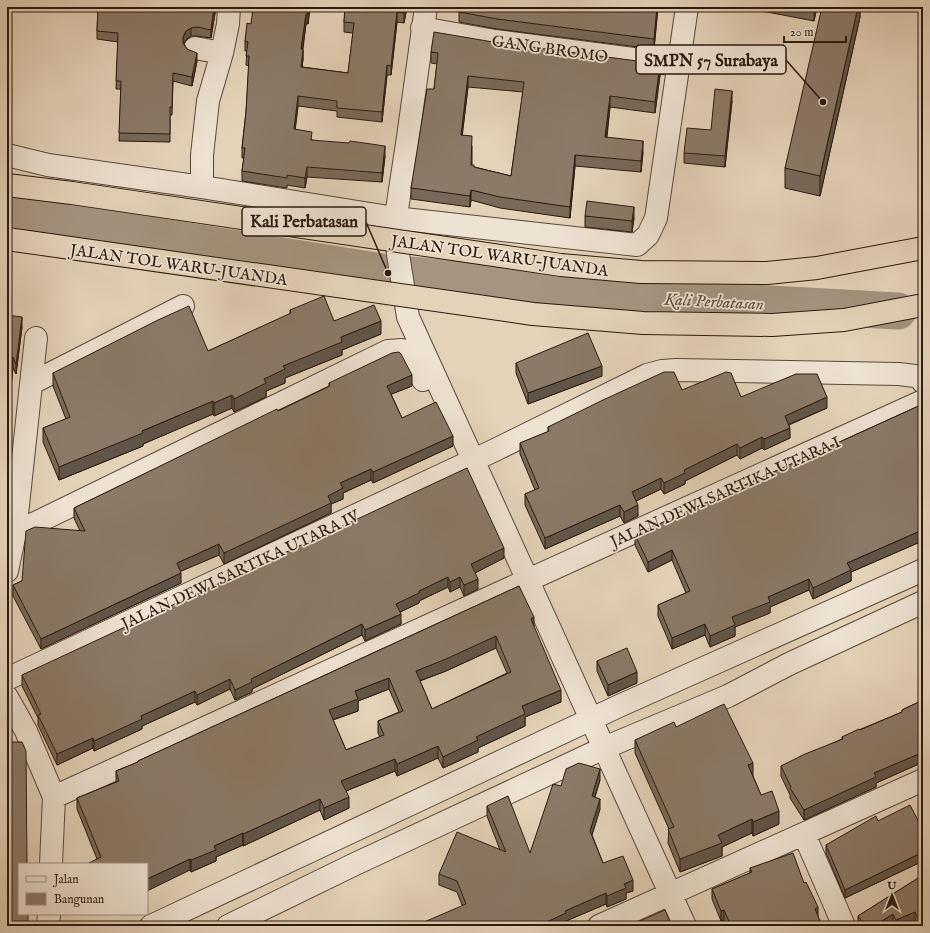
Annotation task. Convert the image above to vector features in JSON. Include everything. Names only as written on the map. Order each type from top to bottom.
[{"type":"highway","name":"JALAN TOL WARU–JUANDA","points":[[7,185],[72,193],[546,263],[641,272],[767,273],[817,268],[923,248]]},
{"type":"highway","name":"JALAN TOL WARU–JUANDA","points":[[7,239],[526,313],[643,324],[772,325],[844,320],[923,305]]},
{"type":"street","points":[[202,187],[202,155],[208,101],[222,53],[228,24],[229,7]]},
{"type":"street","points":[[7,155],[48,165],[202,187],[394,223],[638,245],[648,235],[656,218],[687,7]]},
{"type":"street","points":[[424,17],[408,137],[394,223],[408,317],[685,926]]},
{"type":"street","name":"GANG BROMO","points":[[424,17],[495,41],[679,65]]},
{"type":"street","points":[[195,48],[222,53]]},
{"type":"street","points":[[32,383],[183,306]]},
{"type":"street","points":[[7,571],[15,533],[36,338]]},
{"type":"street","points":[[15,533],[388,351],[402,350],[410,356],[423,381],[442,392]]},
{"type":"street","name":"JALAN DEWI SARTIKA UTARA IV","points":[[7,679],[473,460],[647,375],[662,371],[899,374],[915,376],[922,379],[923,382]]},
{"type":"street","name":"JALAN DEWI SARTIKA UTARA I","points":[[54,797],[921,400]]},
{"type":"street","points":[[152,926],[619,706],[923,570]]},
{"type":"street","points":[[228,926],[360,862],[604,748],[734,693],[789,664],[923,602]]},
{"type":"street","points":[[720,662],[734,693]]},
{"type":"street","points":[[7,697],[26,731],[54,797],[51,863]]},
{"type":"street","points":[[599,926],[923,780]]},
{"type":"street","points":[[804,834],[844,926]]},
{"type":"street","points":[[48,926],[49,915]]},
{"type":"building","points":[[98,7],[214,7],[211,30],[197,27],[191,28],[186,31],[183,37],[183,43],[187,49],[197,53],[192,77],[173,73],[172,107],[170,107],[170,134],[119,133],[121,81],[116,81],[118,33],[97,31]]},
{"type":"building","points":[[253,7],[309,7],[308,14],[306,14],[301,49],[303,50],[301,67],[348,73],[354,23],[344,22],[345,7],[406,7],[404,13],[397,12],[391,66],[387,65],[382,112],[337,108],[337,101],[298,96],[294,129],[312,132],[311,140],[349,143],[350,141],[385,146],[382,173],[307,167],[305,178],[287,175],[287,178],[242,171],[245,148],[242,148],[246,112],[249,56],[246,56],[248,42],[245,41],[247,23],[251,24]]},
{"type":"building","points":[[460,7],[657,7],[654,39],[497,19],[459,12]]},
{"type":"building","points":[[822,7],[858,7],[820,176],[785,168]]},
{"type":"building","points":[[434,32],[493,42],[660,64],[655,102],[610,96],[605,137],[643,141],[641,161],[575,155],[570,207],[500,197],[471,190],[470,196],[411,188],[427,89],[434,89],[438,53],[431,52]],"holes":[[[468,76],[524,82],[511,176],[474,167],[474,165],[471,165],[472,136],[461,135]]]},
{"type":"building","points":[[715,89],[732,91],[725,156],[684,153],[687,128],[711,130]]},
{"type":"building","points":[[587,201],[634,207],[632,221],[585,216]]},
{"type":"building","points":[[324,296],[334,321],[374,305],[381,321],[341,337],[342,342],[283,366],[285,369],[264,379],[266,383],[234,399],[232,395],[214,403],[213,401],[142,431],[143,433],[59,467],[43,428],[70,417],[53,373],[189,306],[208,351],[291,313],[290,310]]},
{"type":"building","points":[[7,315],[22,317],[16,364],[13,357],[7,412]]},
{"type":"building","points":[[588,333],[602,366],[528,393],[516,363]]},
{"type":"building","points":[[399,352],[412,375],[387,386],[402,418],[436,402],[453,436],[373,472],[371,469],[340,483],[343,488],[328,496],[331,503],[224,553],[219,544],[177,563],[181,573],[41,639],[13,585],[22,581],[26,531],[35,527],[85,531],[74,508],[277,409],[278,411],[330,386],[329,383],[392,353]]},
{"type":"building","points":[[664,372],[674,372],[682,390],[726,372],[731,373],[741,397],[796,374],[817,374],[827,397],[785,416],[790,428],[764,439],[762,437],[740,448],[737,444],[684,470],[685,473],[664,483],[661,478],[632,492],[638,505],[624,512],[620,505],[545,538],[525,494],[539,488],[520,443],[549,431],[548,427]]},
{"type":"building","points":[[923,404],[923,532],[920,533],[920,531],[847,563],[851,570],[813,588],[809,579],[768,597],[770,602],[732,617],[735,625],[710,636],[705,624],[672,638],[658,605],[690,591],[672,550],[648,562],[635,535]]},
{"type":"building","points":[[467,468],[504,548],[471,564],[478,579],[464,585],[460,577],[450,582],[448,577],[396,604],[401,614],[365,630],[362,624],[251,679],[252,682],[235,690],[230,679],[197,695],[195,691],[141,716],[142,719],[94,741],[93,738],[57,754],[38,715],[41,714],[22,675]]},
{"type":"building","points":[[519,586],[534,617],[531,619],[561,690],[522,706],[525,714],[476,737],[478,740],[443,757],[438,746],[397,764],[395,759],[341,781],[349,797],[324,808],[320,799],[214,846],[216,850],[191,860],[190,859],[148,879],[148,863],[89,863],[101,857],[77,798],[119,781],[116,771]],"holes":[[[496,636],[511,672],[432,709],[416,671]],[[389,678],[403,711],[378,721],[384,735],[346,750],[329,710],[358,699],[355,691]]]},
{"type":"building","points":[[627,648],[637,672],[608,685],[597,661]]},
{"type":"building","points":[[923,700],[923,757],[921,753],[874,773],[876,777],[804,810],[790,788],[791,787],[781,766],[805,754],[843,739],[842,737],[859,729],[860,730],[902,712],[902,710]]},
{"type":"building","points":[[724,704],[753,763],[748,765],[761,795],[772,791],[779,811],[753,822],[752,819],[718,835],[722,843],[680,859],[668,829],[674,827],[635,740],[674,722],[676,727]]},
{"type":"building","points":[[7,742],[22,742],[26,751],[27,863],[18,863],[18,915],[28,915],[28,926],[7,926]]},
{"type":"building","points":[[579,763],[600,769],[592,796],[600,799],[590,831],[603,863],[623,856],[633,880],[624,884],[626,888],[607,896],[606,893],[565,911],[566,913],[538,926],[415,926],[466,904],[457,881],[439,874],[457,832],[506,852],[487,806],[508,796],[530,853],[553,784],[561,786],[566,769]]},
{"type":"building","points":[[910,805],[923,830],[923,852],[845,890],[826,845],[876,816],[878,821]]},
{"type":"building","points":[[793,853],[804,883],[806,882],[818,907],[815,909],[822,926],[731,926],[724,910],[721,911],[712,889],[752,872],[750,868]]},
{"type":"building","points":[[923,875],[923,926],[915,912],[896,920],[893,914],[874,926],[865,926],[858,916]]},
{"type":"building","points":[[665,910],[672,926],[642,926],[640,921]]},
{"type":"waterway","name":"Kali Perbatasan","points":[[7,212],[388,273],[658,298],[898,311]]},
{"type":"place","name":"SMPN 57 Surabaya","points":[[823,102]]},
{"type":"place","name":"Kali Perbatasan","points":[[388,273]]}]
